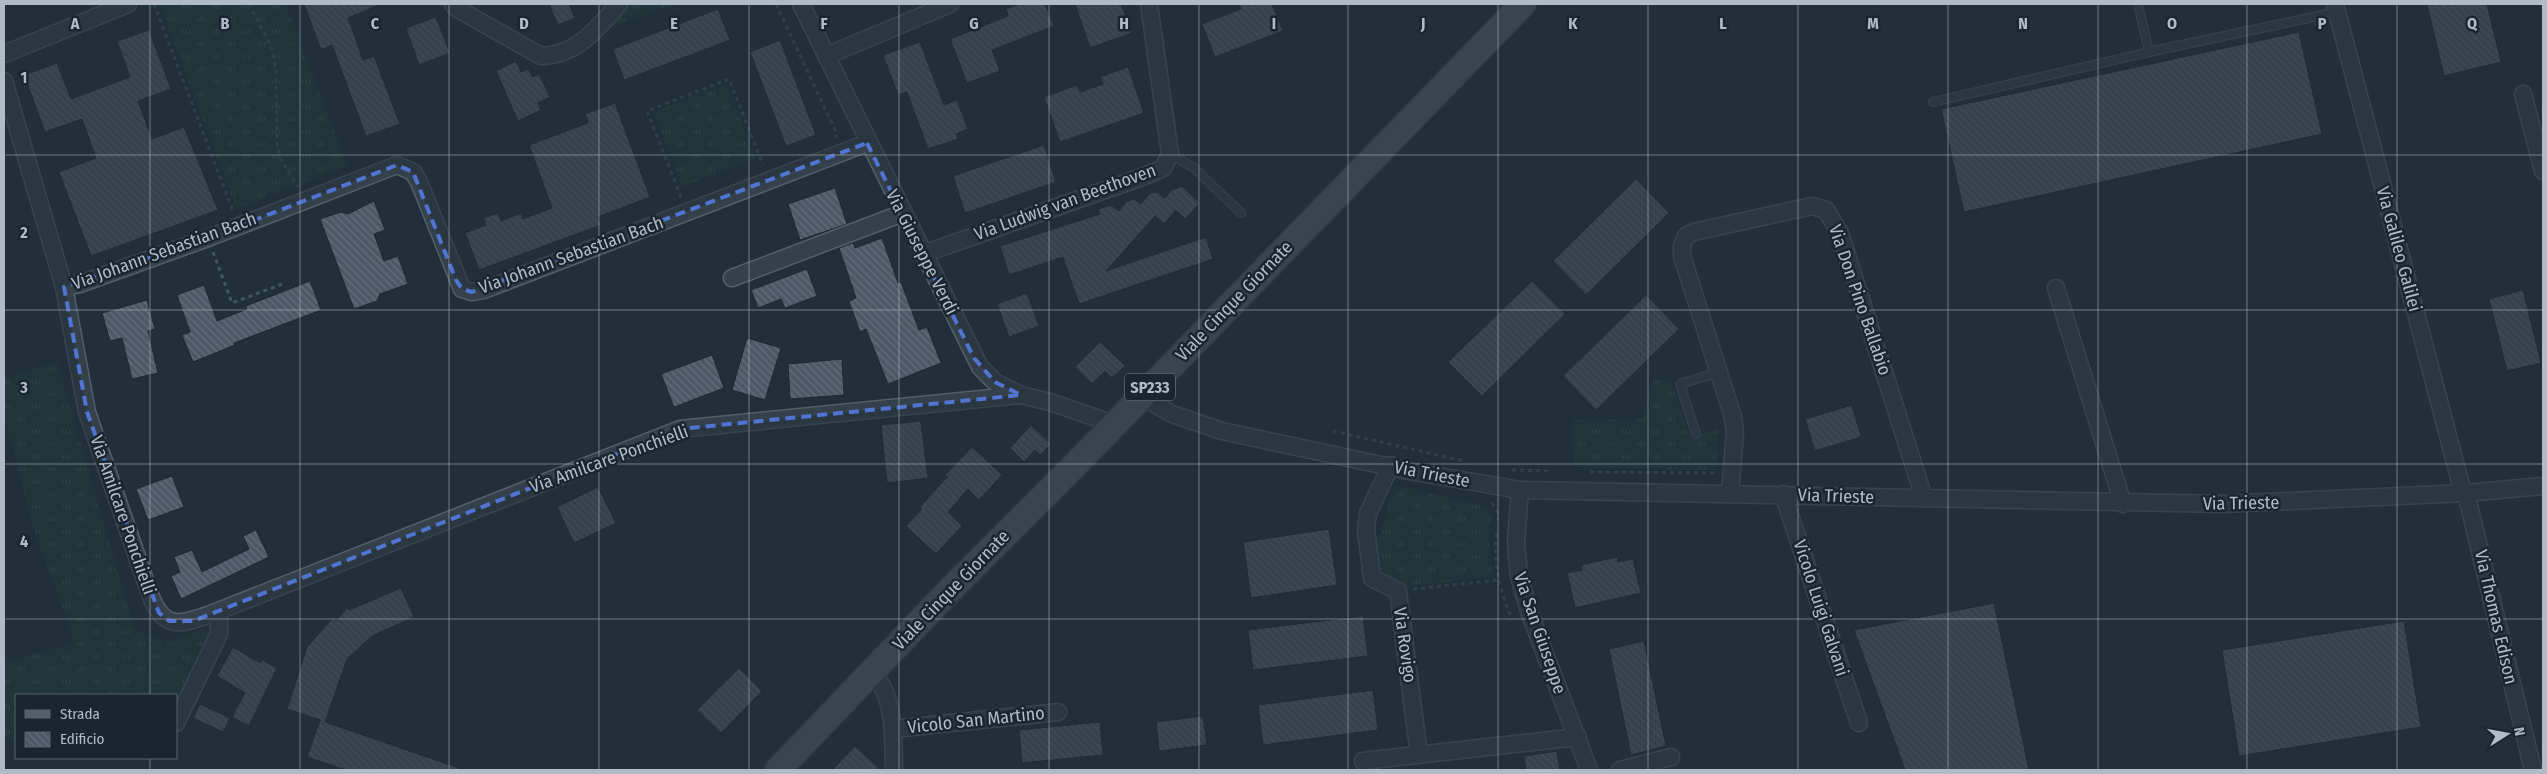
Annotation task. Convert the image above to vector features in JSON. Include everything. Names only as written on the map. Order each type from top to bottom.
[{"type":"main road","name":"Viale Cinque Giornate","points":[[778,770],[873,673],[953,586],[1142,396],[1523,4]]},
{"type":"street","points":[[4,54],[128,4]]},
{"type":"street","points":[[453,4],[456,8],[541,56],[554,56],[583,43],[619,4]]},
{"type":"street","name":"Via Giuseppe Verdi","points":[[801,4],[867,143],[980,368],[996,382],[1021,395],[1050,402],[1114,424]]},
{"type":"street","points":[[826,56],[950,4]]},
{"type":"street","name":"Via Ludwig van Beethoven","points":[[923,254],[1163,168],[1170,154],[1149,4]]},
{"type":"street","name":"Via Galileo Galilei","points":[[2336,8],[2465,493]]},
{"type":"street","name":"Via Amilcare Ponchielli","points":[[4,82],[64,287],[87,412],[152,597],[162,616],[178,623],[219,611],[275,590],[680,429],[1021,395]]},
{"type":"street","points":[[2524,94],[2543,171]]},
{"type":"street","name":"Via Johann Sebastian Bach","points":[[64,287],[80,284],[208,238],[306,198],[397,165],[413,172],[419,182],[456,280],[462,289],[472,292],[484,290],[867,143]]},
{"type":"street","name":"Via Don Pino Ballabio","points":[[1730,493],[1735,432],[1733,417],[1682,256],[1682,244],[1686,236],[1694,232],[1812,206],[1826,210],[1831,215],[1840,233],[1924,498]]},
{"type":"street","points":[[732,278],[903,213]]},
{"type":"street","points":[[2056,288],[2123,504]]},
{"type":"street","name":"Via Trieste","points":[[1142,396],[1172,414],[1222,431],[1520,490],[1782,494],[2123,504],[2285,503],[2465,493],[2543,486]]},
{"type":"street","name":"Via Rovigo","points":[[1391,465],[1368,513],[1366,530],[1372,578],[1398,591],[1419,755]]},
{"type":"street","name":"Via San Giuseppe","points":[[1520,490],[1516,541],[1519,577],[1530,614],[1590,770]]},
{"type":"street","name":"Via Thomas Edison","points":[[2465,493],[2533,770]]},
{"type":"street","name":"Vicolo Luigi Galvani","points":[[1782,494],[1859,723]]},
{"type":"street","points":[[178,719],[219,634],[219,611]]},
{"type":"street","points":[[873,673],[883,684],[889,700],[893,729],[894,770]]},
{"type":"street","name":"Vicolo San Martino","points":[[893,729],[1058,712]]},
{"type":"street","points":[[1363,761],[1578,738]]},
{"type":"street","points":[[1620,770],[1671,758]]},
{"type":"lane","points":[[2138,4],[2149,52]]},
{"type":"lane","points":[[1933,102],[2336,8]]},
{"type":"lane","points":[[1170,154],[1194,168],[1240,213]]},
{"type":"lane","points":[[1696,434],[1680,384],[1719,372]]},
{"type":"path","points":[[154,4],[239,225]]},
{"type":"path","points":[[249,4],[271,46],[276,71],[277,143],[280,158],[306,198]]},
{"type":"path","points":[[776,4],[835,130],[836,140],[830,146],[819,150],[820,161]]},
{"type":"path","points":[[687,212],[647,111],[720,82],[729,79],[769,180]]},
{"type":"path","points":[[208,238],[232,303],[285,283]]},
{"type":"path","points":[[1333,431],[1472,463]]},
{"type":"path","points":[[1509,469],[1556,472]]},
{"type":"path","points":[[1584,472],[1732,474]]},
{"type":"path","points":[[1486,499],[1498,513],[1495,550],[1499,580],[1512,622]]},
{"type":"path","points":[[1398,591],[1499,580]]},
{"type":"highlighted area","points":[[867,143],[974,358],[995,382],[1021,395],[680,429],[193,621],[169,621],[159,613],[87,412],[64,287],[208,238],[397,165],[413,172],[456,280],[462,289],[472,292]]},
{"type":"green space","points":[[286,4],[348,166],[236,209],[159,5]]},
{"type":"green space","points":[[631,4],[673,4],[610,28]]},
{"type":"green space","points":[[727,83],[756,158],[682,187],[653,112]]},
{"type":"green space","points":[[57,362],[135,630],[165,641],[203,629],[214,637],[178,715],[178,694],[15,694],[15,745],[4,734],[4,662],[75,643],[32,525],[4,413],[4,378]]},
{"type":"green space","points":[[1670,377],[1690,438],[1719,429],[1716,470],[1574,467],[1572,420],[1642,419],[1653,382]]},
{"type":"green space","points":[[1393,485],[1486,506],[1492,517],[1489,544],[1493,577],[1400,587],[1377,575],[1372,540],[1381,533]]},
{"type":"building","points":[[304,4],[381,4],[348,18],[363,60],[374,56],[400,124],[366,136],[332,45],[321,50]]},
{"type":"building","points":[[549,4],[569,4],[575,18],[558,25]]},
{"type":"building","points":[[1019,4],[1045,4],[1054,26],[992,50],[1000,71],[967,83],[950,39],[1008,16],[1006,9]]},
{"type":"building","points":[[1075,4],[1121,4],[1132,33],[1090,48]]},
{"type":"building","points":[[1239,4],[1272,4],[1283,31],[1215,57],[1202,24],[1241,9]]},
{"type":"building","points":[[2427,4],[2487,4],[2501,62],[2444,76]]},
{"type":"building","points":[[718,9],[730,40],[624,80],[613,49]]},
{"type":"building","points":[[436,17],[450,53],[419,65],[406,28]]},
{"type":"building","points":[[149,30],[171,89],[138,101],[152,139],[184,127],[218,210],[91,256],[59,172],[96,158],[82,119],[45,132],[24,75],[57,63],[71,99],[130,77],[117,41]]},
{"type":"building","points":[[2299,32],[2322,134],[1964,212],[1941,109]]},
{"type":"building","points":[[780,40],[816,135],[786,146],[750,52]]},
{"type":"building","points":[[920,42],[944,105],[957,100],[968,129],[956,134],[958,139],[928,149],[907,92],[898,95],[883,55]]},
{"type":"building","points":[[516,61],[521,72],[528,69],[533,77],[539,74],[550,97],[538,103],[541,110],[518,121],[496,71]]},
{"type":"building","points":[[1128,67],[1144,113],[1060,142],[1044,97],[1077,85],[1080,92],[1103,84],[1100,77]]},
{"type":"building","points":[[615,103],[650,197],[598,217],[601,225],[479,270],[465,233],[486,225],[484,218],[498,213],[501,221],[521,213],[523,219],[552,208],[529,145],[588,123],[585,114]]},
{"type":"building","points":[[1044,145],[1056,182],[965,213],[953,176]]},
{"type":"building","points":[[1636,179],[1669,213],[1586,295],[1553,261]]},
{"type":"building","points":[[1182,186],[1200,203],[1185,219],[1176,210],[1164,224],[1155,216],[1106,271],[1206,237],[1213,259],[1079,304],[1063,257],[1009,275],[1000,246],[1100,214],[1098,209],[1111,205],[1119,211],[1126,202],[1134,199],[1141,204],[1150,193],[1157,192],[1165,198],[1172,190]]},
{"type":"building","points":[[835,188],[847,224],[800,240],[788,204]]},
{"type":"building","points":[[374,201],[385,230],[374,234],[384,261],[398,256],[408,284],[380,294],[377,301],[354,309],[320,219],[341,212],[348,214]]},
{"type":"building","points":[[882,238],[898,283],[901,282],[919,330],[927,327],[941,363],[888,384],[866,329],[860,332],[849,301],[856,298],[839,248],[853,243],[855,248]]},
{"type":"building","points":[[807,269],[817,296],[785,308],[781,299],[758,308],[751,290]]},
{"type":"building","points":[[310,281],[321,310],[234,343],[235,345],[193,362],[182,335],[190,332],[177,295],[204,285],[217,321],[247,309],[246,306]]},
{"type":"building","points":[[1532,281],[1565,314],[1482,396],[1448,362]]},
{"type":"building","points":[[2523,290],[2541,363],[2507,371],[2489,299]]},
{"type":"building","points":[[1027,293],[1039,326],[1009,337],[997,304]]},
{"type":"building","points":[[1646,295],[1679,329],[1596,410],[1563,376]]},
{"type":"building","points":[[147,300],[155,329],[148,331],[158,373],[132,379],[122,338],[110,341],[102,313]]},
{"type":"building","points":[[747,338],[781,348],[765,400],[732,390]]},
{"type":"building","points":[[1100,342],[1125,366],[1112,378],[1105,371],[1092,384],[1075,367]]},
{"type":"building","points":[[712,355],[724,388],[674,407],[661,374]]},
{"type":"building","points":[[842,359],[844,395],[790,399],[788,364]]},
{"type":"building","points":[[1852,405],[1861,437],[1815,451],[1805,419]]},
{"type":"building","points":[[921,421],[928,478],[887,483],[881,425]]},
{"type":"building","points":[[1031,425],[1051,444],[1040,455],[1035,450],[1024,462],[1010,448]]},
{"type":"building","points":[[972,447],[1002,475],[979,500],[968,489],[948,512],[962,526],[936,554],[906,526],[922,509],[920,507],[948,476],[943,477]]},
{"type":"building","points":[[172,476],[184,507],[148,520],[136,489]]},
{"type":"building","points":[[598,487],[616,523],[574,543],[557,507]]},
{"type":"building","points":[[1329,529],[1337,585],[1251,598],[1243,542]]},
{"type":"building","points":[[256,530],[269,557],[181,599],[171,576],[180,572],[174,557],[192,550],[202,572],[249,549],[243,536]]},
{"type":"building","points":[[1617,557],[1618,562],[1633,559],[1641,593],[1575,608],[1567,573],[1582,570],[1581,565]]},
{"type":"building","points":[[401,588],[414,617],[372,636],[347,659],[325,722],[459,768],[458,770],[346,770],[307,757],[320,720],[287,709],[307,647],[333,618],[336,621],[347,608],[349,610]]},
{"type":"building","points":[[1994,603],[2029,770],[1905,770],[1854,630]]},
{"type":"building","points":[[1363,616],[1368,656],[1253,670],[1248,630]]},
{"type":"building","points":[[2404,621],[2421,727],[2239,756],[2222,650]]},
{"type":"building","points":[[1644,641],[1666,746],[1631,755],[1609,649]]},
{"type":"building","points":[[233,647],[260,663],[262,660],[277,668],[249,726],[232,717],[245,693],[217,676]]},
{"type":"building","points":[[739,668],[762,691],[721,733],[697,710]]},
{"type":"building","points":[[1373,690],[1378,730],[1263,745],[1258,705]]},
{"type":"building","points":[[200,704],[230,718],[223,732],[193,718]]},
{"type":"building","points":[[1203,716],[1207,745],[1159,751],[1156,722]]},
{"type":"building","points":[[1100,722],[1103,755],[1022,763],[1019,730]]},
{"type":"building","points":[[855,746],[881,770],[832,770]]},
{"type":"building","points":[[1557,751],[1560,770],[1526,770],[1524,756]]}]
